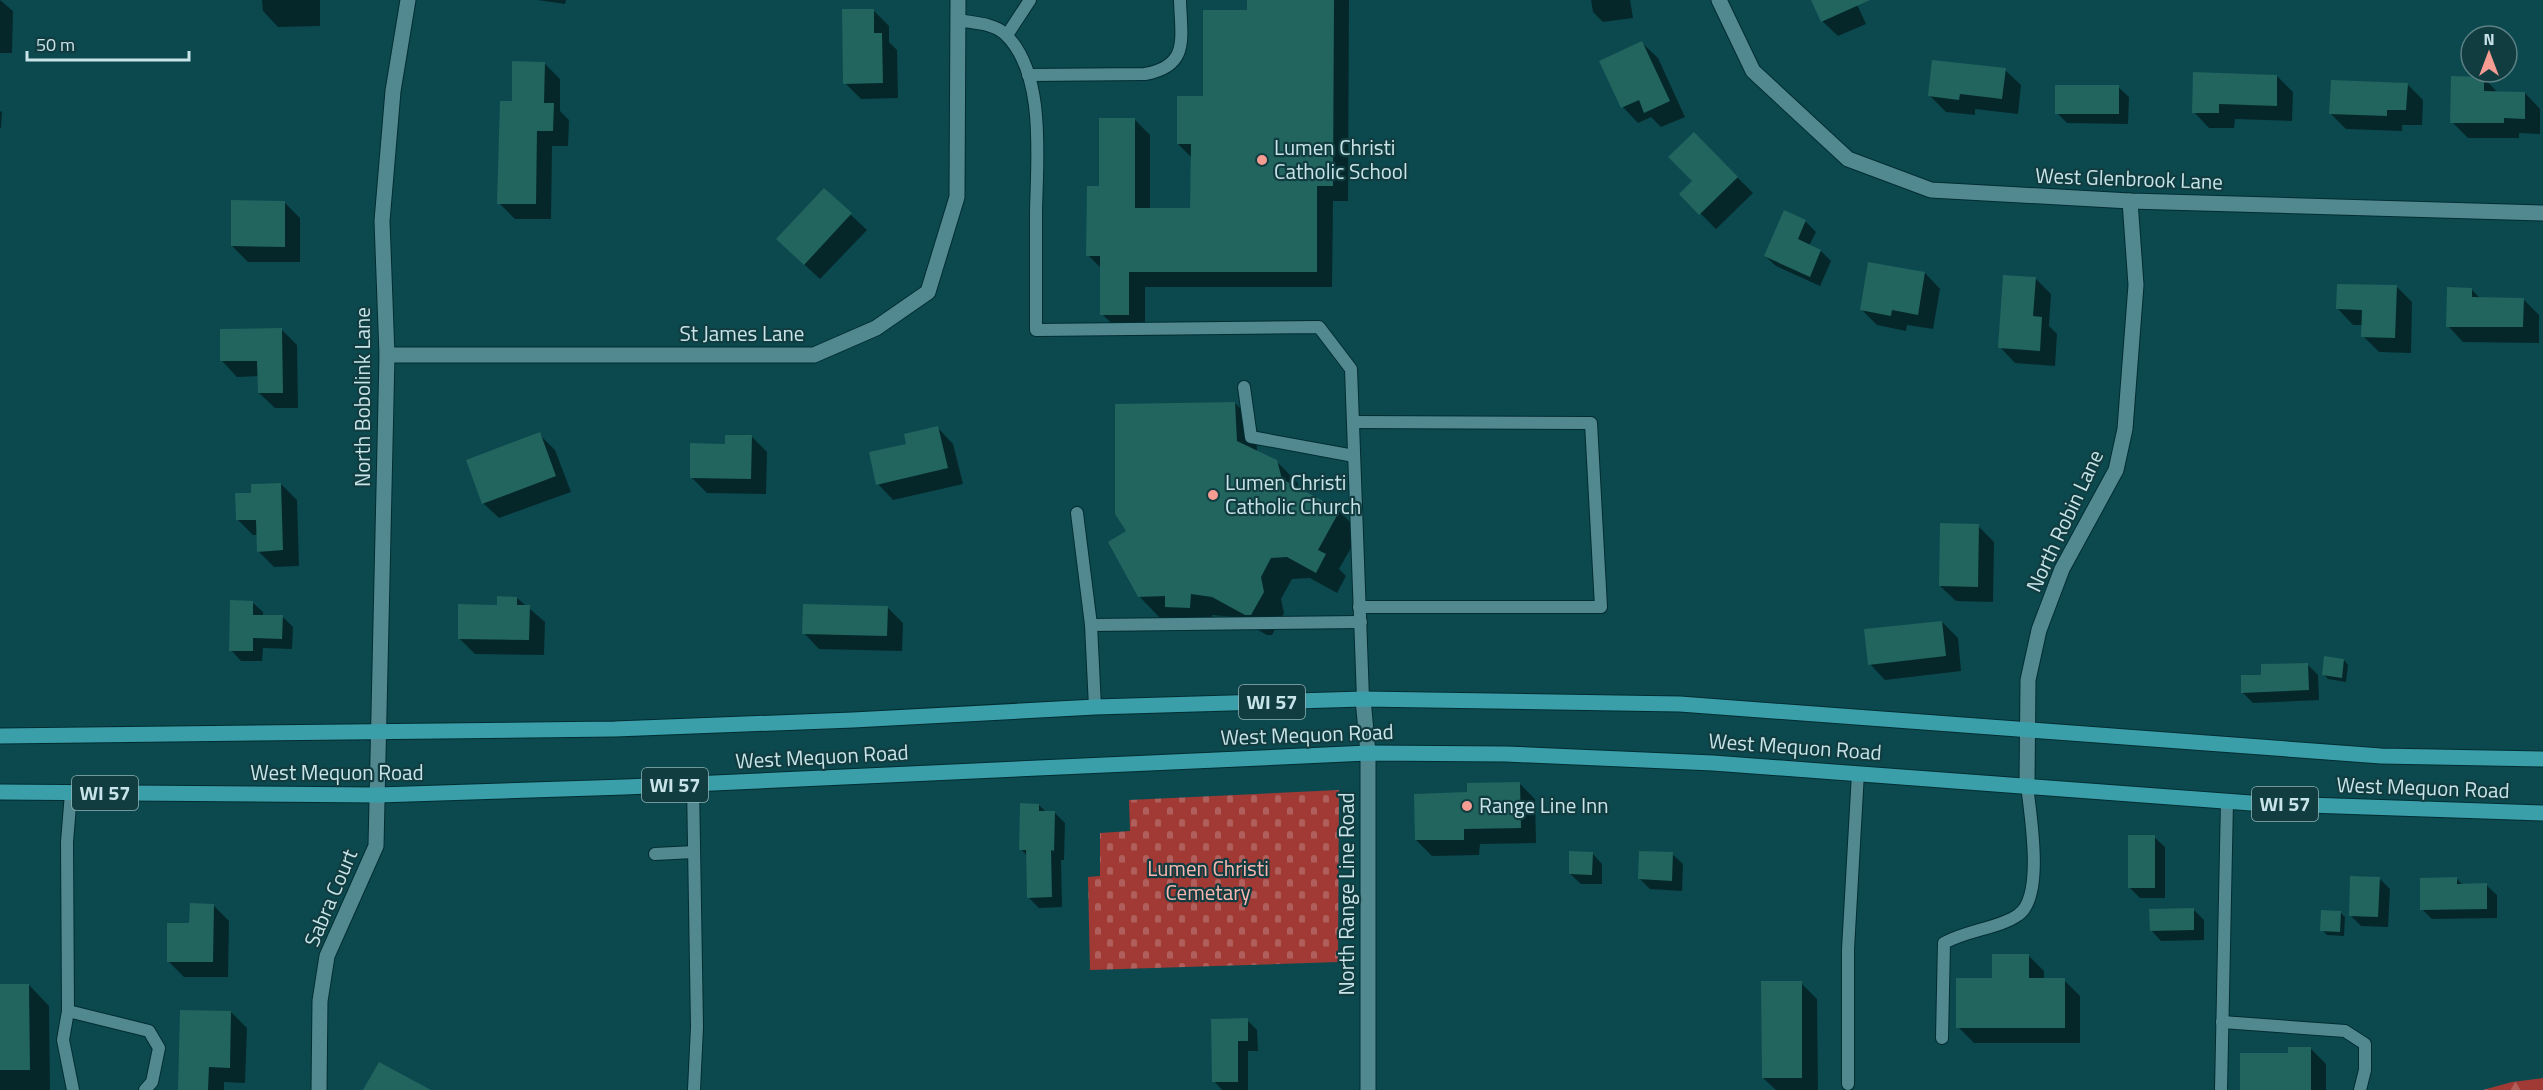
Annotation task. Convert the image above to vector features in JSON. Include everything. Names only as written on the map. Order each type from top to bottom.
[{"type":"main road","name":"West Mequon Road","points":[[0,736],[627,728],[853,720],[1095,707],[1363,699],[1690,704],[2381,756],[2543,759]]},
{"type":"main road","name":"West Mequon Road","points":[[0,792],[378,795],[693,784],[1368,753],[1506,753],[1713,763],[2027,784],[2227,801],[2543,813]]},
{"type":"street","name":"North Bobolink Lane","points":[[378,795],[387,355],[382,221],[393,90],[408,0]]},
{"type":"street","name":"St James Lane","points":[[387,355],[814,355],[876,328],[928,292],[957,197],[958,0]]},
{"type":"street","name":"West Glenbrook Lane","points":[[1719,0],[1753,71],[1848,159],[1931,190],[2130,201],[2543,213]]},
{"type":"street","name":"North Robin Lane","points":[[2027,784],[2028,680],[2039,630],[2062,569],[2116,470],[2125,429],[2136,285],[2130,201]]},
{"type":"street","name":"North Range Line Road","points":[[1363,699],[1368,753],[1368,1090]]},
{"type":"street","name":"Sabra Court","points":[[319,1090],[320,1001],[327,956],[376,846],[378,795]]},
{"type":"lane","points":[[1006,35],[1023,14],[1030,0]]},
{"type":"lane","points":[[1028,75],[1145,74],[1161,71],[1172,65],[1179,52],[1180,0]]},
{"type":"lane","points":[[958,20],[998,28],[1006,35],[1028,75],[1037,131],[1036,330],[1319,327],[1351,369],[1363,699]]},
{"type":"lane","points":[[1244,387],[1251,437],[1354,456]]},
{"type":"lane","points":[[1353,422],[1591,423],[1601,607],[1359,607]]},
{"type":"lane","points":[[1077,513],[1091,626],[1095,707]]},
{"type":"lane","points":[[1091,626],[1360,622]]},
{"type":"lane","points":[[1848,1084],[1848,949],[1858,773]]},
{"type":"lane","points":[[693,784],[697,1027],[694,1090]]},
{"type":"lane","points":[[1942,1038],[1944,943],[1960,934],[2019,915],[2031,899],[2033,868],[2027,784]]},
{"type":"lane","points":[[70,793],[67,842],[68,1011],[63,1040],[73,1090]]},
{"type":"lane","points":[[2221,1090],[2227,801]]},
{"type":"lane","points":[[655,854],[694,852]]},
{"type":"lane","points":[[68,1011],[149,1031],[159,1048],[152,1083],[144,1090]]},
{"type":"lane","points":[[2222,1022],[2344,1031],[2365,1044],[2365,1070],[2360,1090]]},
{"type":"green space","name":"Lumen Christi Cemetary","points":[[1339,790],[1338,962],[1090,970],[1088,877],[1100,876],[1100,833],[1130,831],[1129,800]]},
{"type":"green space","points":[[2543,1078],[2543,1090],[2483,1090],[2512,1082]]},
{"type":"building","name":"Lumen Christi Catholic School","points":[[1247,0],[1334,0],[1333,186],[1317,186],[1317,272],[1129,272],[1129,315],[1100,315],[1100,256],[1086,256],[1087,186],[1099,186],[1099,118],[1135,118],[1135,208],[1190,208],[1191,144],[1177,144],[1177,96],[1203,96],[1203,10],[1247,10]]},
{"type":"building","points":[[1811,0],[1870,0],[1821,22]]},
{"type":"building","points":[[842,9],[874,9],[874,33],[882,33],[883,83],[843,84]]},
{"type":"building","points":[[1642,41],[1670,101],[1644,113],[1639,100],[1621,108],[1599,61]]},
{"type":"building","points":[[1932,60],[2006,68],[2002,99],[1960,94],[1959,100],[1928,96]]},
{"type":"building","points":[[512,61],[545,62],[544,103],[554,103],[553,131],[537,131],[536,204],[497,204],[500,101],[512,101]]},
{"type":"building","points":[[2193,72],[2277,75],[2277,106],[2219,104],[2219,113],[2192,113]]},
{"type":"building","points":[[2451,76],[2459,76],[2459,84],[2484,84],[2484,91],[2525,92],[2525,119],[2504,118],[2504,123],[2450,123]]},
{"type":"building","points":[[2331,80],[2408,83],[2406,110],[2387,110],[2387,116],[2329,114]]},
{"type":"building","points":[[2055,85],[2119,85],[2119,114],[2055,114]]},
{"type":"building","points":[[1694,132],[1738,177],[1699,215],[1679,194],[1692,181],[1668,157]]},
{"type":"building","points":[[824,188],[852,213],[804,265],[776,239]]},
{"type":"building","points":[[231,200],[285,201],[285,247],[231,246]]},
{"type":"building","points":[[1784,210],[1806,220],[1798,239],[1821,250],[1810,277],[1764,256]]},
{"type":"building","points":[[1868,262],[1925,272],[1918,315],[1892,310],[1891,316],[1860,310]]},
{"type":"building","points":[[2003,275],[2036,277],[2033,316],[2042,317],[2040,351],[1998,348]]},
{"type":"building","points":[[2337,284],[2397,285],[2395,338],[2361,337],[2362,310],[2336,309]]},
{"type":"building","points":[[2447,287],[2472,288],[2472,297],[2524,298],[2523,327],[2446,327]]},
{"type":"building","points":[[282,328],[283,393],[258,393],[257,361],[220,361],[220,329]]},
{"type":"building","name":"Lumen Christi Catholic Church","points":[[1235,402],[1237,441],[1277,460],[1282,479],[1340,510],[1318,550],[1326,554],[1316,573],[1287,557],[1271,558],[1261,577],[1264,592],[1251,615],[1245,615],[1212,597],[1191,594],[1190,608],[1165,607],[1165,596],[1138,597],[1108,542],[1126,531],[1115,514],[1115,404]]},
{"type":"building","points":[[938,426],[948,468],[876,485],[869,452],[906,444],[904,434]]},
{"type":"building","points":[[540,432],[556,476],[482,504],[466,460]]},
{"type":"building","points":[[725,435],[752,435],[751,479],[690,478],[690,443],[725,444]]},
{"type":"building","points":[[281,483],[283,550],[257,552],[256,520],[236,520],[235,493],[251,493],[251,484]]},
{"type":"building","points":[[1940,523],[1979,524],[1978,587],[1939,586]]},
{"type":"building","points":[[497,596],[517,597],[517,605],[530,605],[529,640],[458,639],[458,604],[497,605]]},
{"type":"building","points":[[230,600],[253,601],[253,615],[283,615],[282,639],[253,638],[253,651],[229,651]]},
{"type":"building","points":[[803,604],[888,606],[887,636],[802,634]]},
{"type":"building","points":[[1942,621],[1946,656],[1868,665],[1864,629]]},
{"type":"building","points":[[2324,656],[2344,659],[2342,678],[2322,675]]},
{"type":"building","points":[[2308,663],[2309,690],[2241,693],[2241,675],[2261,675],[2261,664]]},
{"type":"building","name":"Range Line Inn","points":[[1520,782],[1521,828],[1464,829],[1464,840],[1415,840],[1414,794],[1467,792],[1467,783]]},
{"type":"building","points":[[1020,803],[1039,804],[1039,811],[1055,811],[1054,851],[1051,850],[1052,897],[1027,898],[1026,850],[1019,850]]},
{"type":"building","points":[[2128,835],[2155,835],[2155,888],[2128,888]]},
{"type":"building","points":[[1569,851],[1593,852],[1592,875],[1569,874]]},
{"type":"building","points":[[1639,851],[1673,852],[1672,881],[1638,879]]},
{"type":"building","points":[[2350,876],[2380,877],[2378,917],[2349,916]]},
{"type":"building","points":[[2457,877],[2457,884],[2487,883],[2487,909],[2420,910],[2420,878]]},
{"type":"building","points":[[190,903],[214,904],[213,962],[167,962],[167,923],[189,923]]},
{"type":"building","points":[[2194,908],[2194,930],[2150,931],[2149,909]]},
{"type":"building","points":[[2321,910],[2341,911],[2340,932],[2320,931]]},
{"type":"building","points":[[1992,954],[2029,954],[2029,978],[2065,978],[2065,1028],[1956,1028],[1956,978],[1992,978]]},
{"type":"building","points":[[1761,981],[1802,981],[1802,1078],[1762,1078]]},
{"type":"building","points":[[0,984],[29,984],[30,1070],[0,1070]]},
{"type":"building","points":[[180,1010],[231,1011],[230,1068],[209,1067],[208,1090],[178,1090]]},
{"type":"building","points":[[1248,1018],[1248,1041],[1238,1041],[1238,1082],[1212,1082],[1211,1019]]},
{"type":"building","points":[[2288,1047],[2311,1047],[2311,1090],[2240,1090],[2240,1053],[2288,1053]]},
{"type":"building","points":[[379,1062],[431,1090],[363,1090]]},
{"type":"place","name":"Lumen Christi Catholic School","points":[[1262,160]]},
{"type":"place","name":"Lumen Christi Catholic Church","points":[[1213,495]]},
{"type":"place","name":"Range Line Inn","points":[[1467,806]]}]
